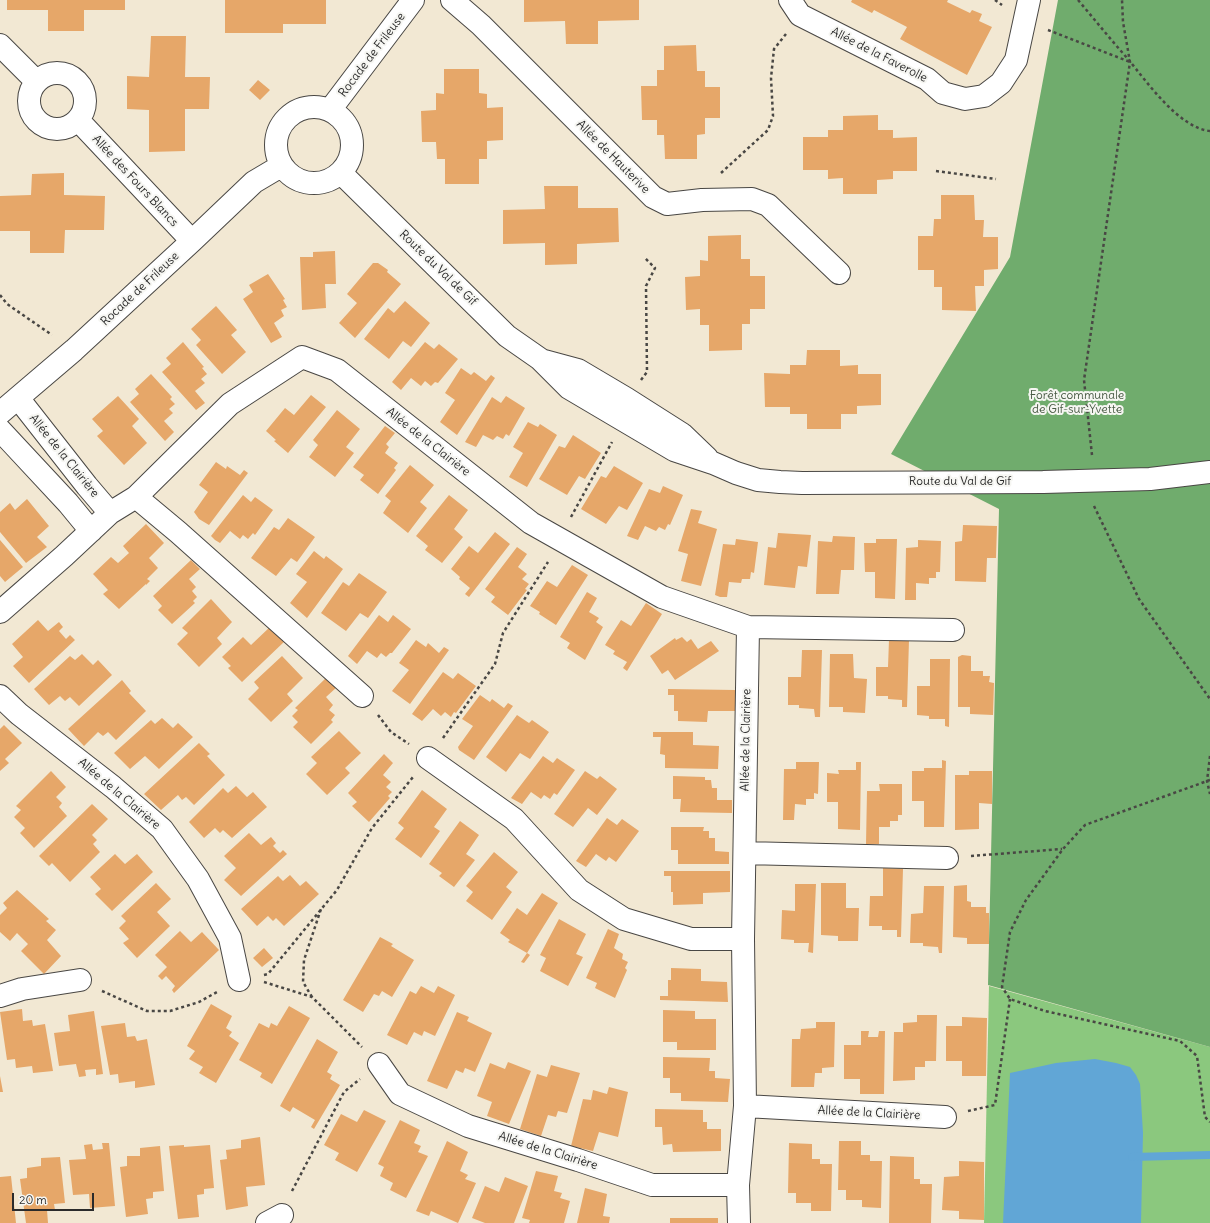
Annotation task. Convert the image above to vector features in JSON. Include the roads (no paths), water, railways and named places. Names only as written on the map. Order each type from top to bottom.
[{"type":"street","name":"Rocade de Frileuse","points":[[330,110],[413,0]]},
{"type":"street","name":"Allée de Hauterive","points":[[452,0],[481,25],[653,197],[667,204],[702,200],[752,199],[768,205],[839,273]]},
{"type":"street","name":"Allée de la Faverolle","points":[[795,8],[927,79],[943,93],[965,99],[984,96],[1001,83],[1016,60],[1027,10]]},
{"type":"street","points":[[0,45],[36,81]]},
{"type":"street","points":[[57,72],[68,74],[78,81],[84,90],[86,100],[84,111],[78,120],[69,127],[59,130],[48,128],[38,123],[32,114],[28,103],[30,91],[36,81],[45,74],[57,72]]},
{"type":"street","points":[[309,106],[330,110],[340,117],[348,127],[352,139],[352,151],[348,163],[340,173],[321,183],[309,184],[298,180],[281,166],[276,156],[275,145],[277,134],[285,120],[298,110],[309,106]]},
{"type":"street","name":"Allée des Fours Blancs","points":[[78,120],[192,241]]},
{"type":"street","name":"Rocade de Frileuse","points":[[0,413],[74,350],[254,182],[281,166]]},
{"type":"street","name":"Route du Val de Gif","points":[[340,173],[507,336],[540,359],[569,388],[674,450],[713,463],[736,474],[758,480],[780,482],[1043,482],[1150,479],[1210,472]]},
{"type":"street","name":"Allée de la Clairière","points":[[0,612],[110,513],[136,497],[230,404],[302,357],[337,370],[531,523],[662,596],[748,627],[953,630]]},
{"type":"street","name":"Route du Val de Gif","points":[[540,359],[578,370],[628,399],[682,434],[713,463]]},
{"type":"street","name":"Allée de la Clairière","points":[[18,398],[110,513]]},
{"type":"street","points":[[0,430],[91,531]]},
{"type":"street","points":[[136,497],[178,532],[362,696]]},
{"type":"street","name":"Allée de la Clairière","points":[[739,1223],[738,1185],[745,1106],[743,939],[748,627]]},
{"type":"street","name":"Allée de la Clairière","points":[[0,696],[19,714],[114,786],[162,829],[198,879],[230,938],[239,980]]},
{"type":"street","points":[[428,758],[514,819],[579,890],[624,919],[691,939],[743,939]]},
{"type":"street","points":[[745,853],[947,858]]},
{"type":"street","points":[[0,996],[22,989],[80,980]]},
{"type":"street","name":"Allée de la Clairière","points":[[379,1064],[400,1094],[468,1126],[578,1160],[652,1185],[738,1185]]},
{"type":"street","name":"Allée de la Clairière","points":[[745,1106],[945,1117]]},
{"type":"water","points":[[1095,1059],[1130,1067],[1140,1084],[1143,1133],[1141,1223],[1003,1223],[1010,1073],[1056,1063]]},
{"type":"waterway","points":[[1132,1157],[1210,1155]]},
{"type":"park label","name":"Forêt communale de Gif-sur-Yvette","points":[[1077,403]]}]
